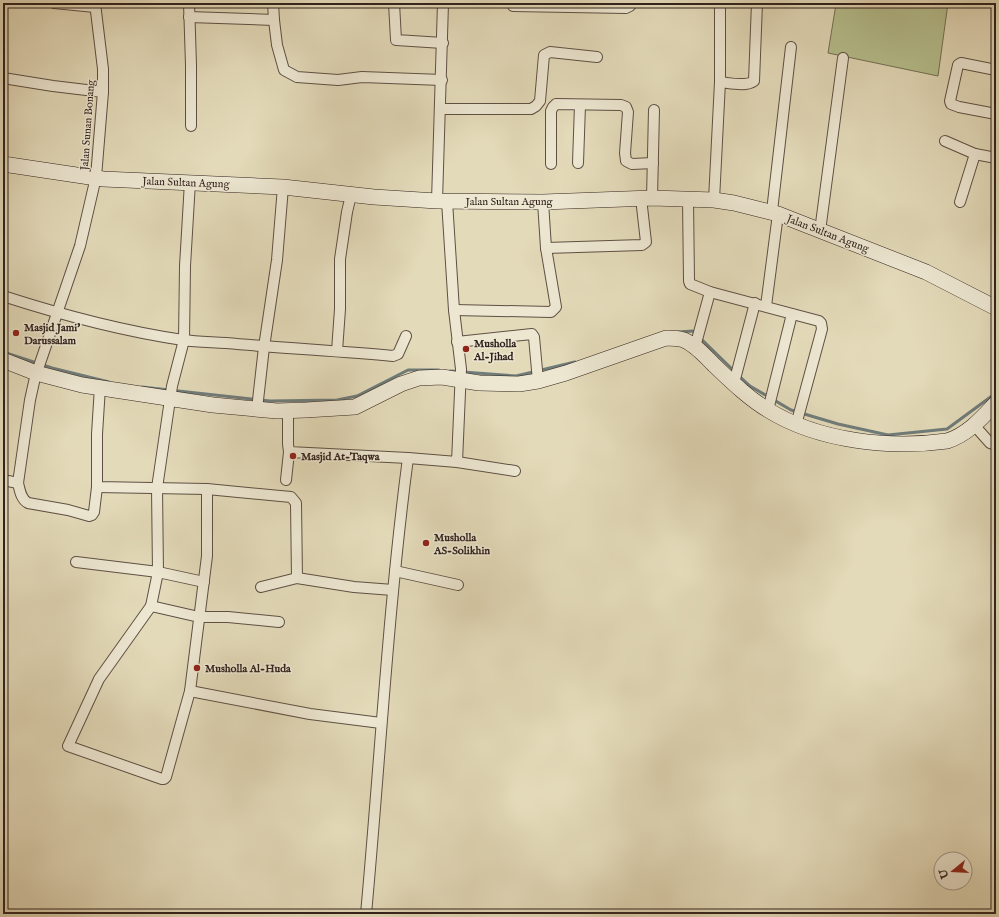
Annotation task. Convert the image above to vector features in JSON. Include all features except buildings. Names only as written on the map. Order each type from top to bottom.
[{"type":"main road","name":"Jalan Sultan Agung","points":[[3,164],[128,181],[190,182],[284,187],[351,195],[442,201],[543,202],[646,198],[714,200],[775,212],[926,272],[996,308]]},
{"type":"main road","points":[[3,360],[39,368],[82,385],[171,393],[213,405],[258,402],[288,410],[337,409],[355,407],[401,384],[419,378],[461,375],[479,383],[519,384],[538,381],[566,373],[666,338],[674,338],[684,340],[695,346],[734,383],[768,410],[796,425],[844,438],[885,445],[947,441],[954,439],[974,425],[996,403]]},
{"type":"street","points":[[54,3],[95,5]]},
{"type":"street","points":[[189,3],[191,126]]},
{"type":"street","points":[[273,3],[277,45],[284,70],[297,77],[338,80],[362,78],[442,80]]},
{"type":"street","points":[[394,3],[396,40],[443,44]]},
{"type":"street","points":[[443,3],[440,109],[442,201],[461,375],[457,462]]},
{"type":"street","points":[[514,3],[513,6],[626,8],[632,3]]},
{"type":"street","points":[[714,200],[720,82],[720,3]]},
{"type":"street","points":[[720,82],[743,84],[753,83],[754,81],[757,3]]},
{"type":"street","name":"Jalan Sunan Bonang","points":[[18,483],[30,400],[39,368],[80,246],[96,177],[103,92],[103,69],[95,5]]},
{"type":"street","points":[[189,17],[274,20]]},
{"type":"street","points":[[766,306],[791,47]]},
{"type":"street","points":[[440,109],[531,109],[540,101],[544,56],[546,53],[550,52],[597,57]]},
{"type":"street","points":[[820,231],[843,58]]},
{"type":"street","points":[[996,70],[959,63],[950,101],[951,104],[959,108],[996,114]]},
{"type":"street","points":[[3,78],[103,92]]},
{"type":"street","points":[[551,164],[551,111],[553,106],[556,104],[621,105],[626,107],[628,112],[625,153],[626,161],[632,164],[653,163]]},
{"type":"street","points":[[578,163],[580,105]]},
{"type":"street","points":[[546,248],[642,246],[645,244],[646,198],[653,163],[654,110]]},
{"type":"street","points":[[944,141],[975,154],[995,156]]},
{"type":"street","points":[[960,202],[975,154]]},
{"type":"street","points":[[190,182],[185,266],[184,340],[171,393],[157,488],[158,572],[151,606],[99,679],[68,746],[164,779],[166,777],[190,691],[207,556],[207,489]]},
{"type":"street","points":[[258,402],[264,347],[277,260],[284,187]]},
{"type":"street","points":[[336,350],[340,309],[340,259],[351,195]]},
{"type":"street","points":[[688,199],[690,284],[710,292],[819,321],[822,325],[796,425]]},
{"type":"street","points":[[454,310],[551,312],[554,310],[556,307],[546,248],[543,202]]},
{"type":"street","points":[[695,346],[710,292]]},
{"type":"street","points":[[3,296],[58,313],[184,340],[264,347],[336,350],[396,356],[406,336]]},
{"type":"street","points":[[734,383],[755,303]]},
{"type":"street","points":[[768,410],[792,314]]},
{"type":"street","points":[[457,342],[532,334],[534,337],[538,381]]},
{"type":"street","points":[[3,480],[18,483],[22,497],[28,503],[68,510],[90,516],[92,515],[94,512],[97,487],[97,434],[100,387]]},
{"type":"street","points":[[286,480],[289,452],[288,410]]},
{"type":"street","points":[[974,425],[990,443],[996,445]]},
{"type":"street","points":[[289,452],[457,462],[515,471]]},
{"type":"street","points":[[366,914],[393,590],[408,458]]},
{"type":"street","points":[[97,487],[207,489],[293,498],[296,503],[297,578]]},
{"type":"street","points":[[76,562],[158,572],[204,582]]},
{"type":"street","points":[[395,571],[458,585]]},
{"type":"street","points":[[261,587],[297,578],[346,586],[393,590]]},
{"type":"street","points":[[151,606],[199,618],[228,617],[279,622]]},
{"type":"street","points":[[190,691],[310,714],[381,723]]},
{"type":"green space","points":[[807,3],[948,3],[938,76],[828,53],[836,4]]},
{"type":"waterway","points":[[678,332],[693,331],[734,371]]},
{"type":"waterway","points":[[3,352],[52,368],[109,382]]},
{"type":"waterway","points":[[450,371],[516,376],[575,362]]},
{"type":"waterway","points":[[142,387],[270,401],[337,400],[357,396],[408,370],[439,370]]},
{"type":"waterway","points":[[738,375],[750,386],[791,410],[838,424],[888,435],[947,429],[996,393]]},
{"type":"place","name":"Masjid Jami' Darussalam","points":[[16,333]]},
{"type":"place","name":"Musholla Al-Jihad","points":[[466,349]]},
{"type":"place","name":"Masjid At-Taqwa","points":[[293,456]]},
{"type":"place","name":"Musholla AS-Solikhin","points":[[426,543]]},
{"type":"place","name":"Musholla Al-Huda","points":[[197,668]]}]
